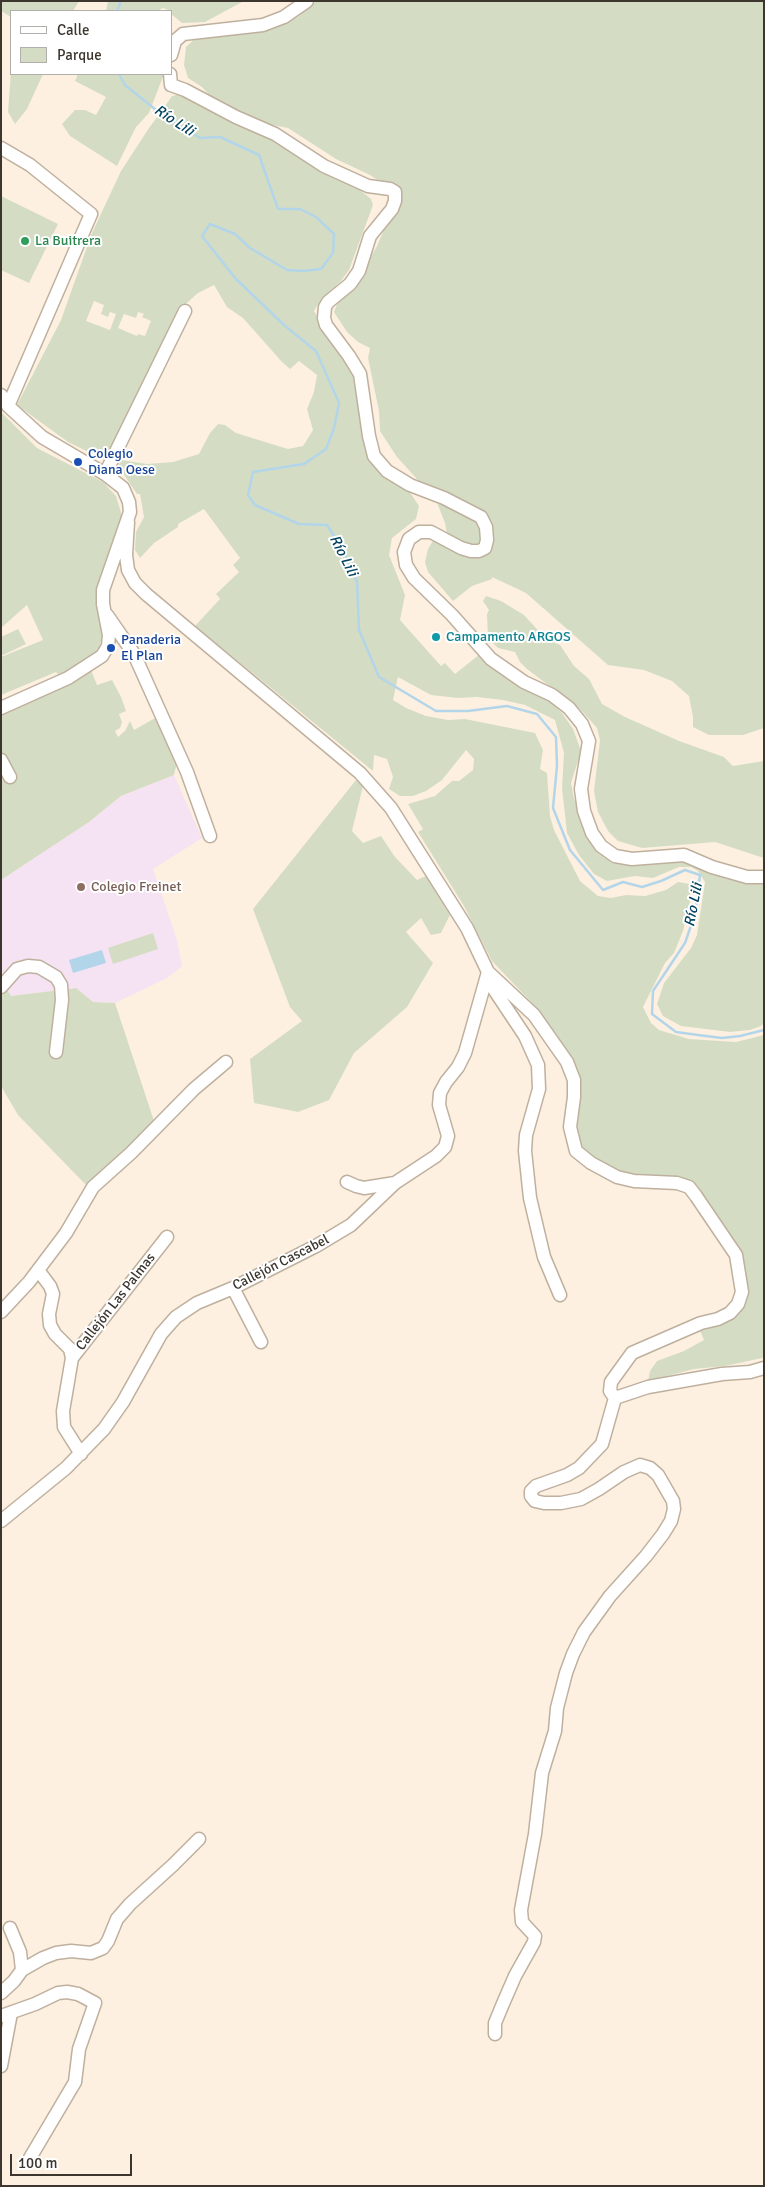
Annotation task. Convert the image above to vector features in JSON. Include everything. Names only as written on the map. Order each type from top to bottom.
[{"type":"street","points":[[172,52],[175,41],[183,34],[263,25],[284,17],[307,1]]},
{"type":"street","points":[[170,75],[171,85],[275,134],[324,166],[368,186],[390,189],[395,192],[395,201],[392,209],[370,236],[359,271],[350,284],[328,302],[325,307],[324,318],[326,325],[350,356],[360,374],[369,436],[374,456],[387,471],[410,485],[444,498],[481,517],[486,527],[487,540],[485,548],[471,551],[461,548],[431,532],[420,532],[409,539],[404,552],[406,565],[414,578],[452,616],[490,659],[524,682],[552,695],[569,708],[582,724],[589,741],[581,789],[584,811],[592,834],[601,846],[615,856],[632,859],[684,855],[712,867],[747,877],[764,877]]},
{"type":"street","points":[[1,148],[30,164],[91,214],[4,401],[42,437],[105,474],[123,488],[127,494],[130,512],[126,555],[128,570],[135,583],[360,774],[391,808],[467,928],[488,976],[526,1036],[538,1065],[539,1089],[526,1135],[525,1151],[530,1198],[544,1257],[560,1294]]},
{"type":"street","points":[[105,474],[185,311]]},
{"type":"street","points":[[1,708],[68,678],[102,656],[108,646],[109,635],[102,604],[103,590],[128,522]]},
{"type":"street","points":[[105,614],[134,654],[187,772],[210,836]]},
{"type":"street","points":[[1,760],[10,777]]},
{"type":"street","points":[[1,987],[18,969],[28,966],[39,967],[56,978],[61,985],[62,1000],[56,1052]]},
{"type":"street","points":[[488,976],[534,1015],[567,1062],[574,1080],[570,1127],[576,1151],[590,1163],[617,1177],[634,1181],[677,1183],[689,1187],[736,1255],[742,1292],[738,1304],[730,1313],[718,1319],[694,1326],[632,1353],[610,1382],[610,1391],[615,1398]]},
{"type":"street","name":"Callejón Cascabel","points":[[1,1521],[81,1454],[104,1428],[123,1402],[161,1334],[176,1317],[197,1302],[233,1288],[286,1257],[351,1225],[395,1183],[436,1156],[445,1147],[448,1136],[439,1105],[440,1093],[446,1082],[458,1068],[465,1053],[488,976]]},
{"type":"street","points":[[1,1312],[16,1298],[66,1233],[93,1187],[194,1089],[226,1062]]},
{"type":"street","points":[[347,1182],[364,1188],[395,1183]]},
{"type":"street","name":"Callejón Las Palmas","points":[[81,1454],[64,1427],[63,1411],[72,1358],[166,1237]]},
{"type":"street","points":[[38,1270],[50,1286],[53,1294],[49,1314],[50,1325],[55,1334],[70,1349],[72,1358]]},
{"type":"street","points":[[233,1288],[261,1342]]},
{"type":"street","points":[[615,1398],[648,1387],[722,1374],[750,1372],[764,1368]]},
{"type":"street","points":[[495,2034],[495,2023],[505,1998],[534,1942],[535,1936],[522,1922],[521,1910],[535,1834],[542,1773],[555,1731],[558,1700],[572,1654],[584,1632],[610,1596],[663,1534],[671,1521],[674,1509],[673,1501],[658,1474],[650,1468],[640,1465],[624,1472],[599,1489],[581,1498],[561,1503],[544,1503],[534,1501],[531,1496],[531,1490],[536,1486],[567,1475],[579,1468],[602,1444],[615,1398]]},
{"type":"street","points":[[1,1993],[14,1981],[22,1970],[43,1958],[56,1953],[71,1951],[91,1953],[103,1948],[117,1919],[130,1904],[173,1866],[199,1839]]},
{"type":"street","points":[[10,1928],[20,1952],[22,1970]]},
{"type":"street","points":[[1,2066],[6,2014],[35,2004],[58,1993],[78,1994],[95,2003],[79,2049],[75,2082],[30,2158]]},
{"type":"shaded area","name":"Colegio Freinet","points":[[174,775],[202,838],[153,869],[177,940],[182,966],[167,978],[115,1003],[93,1002],[75,988],[11,996],[1,980],[1,880],[89,822],[121,796]]},
{"type":"green space","points":[[1,1],[79,1],[74,10],[10,10],[10,16],[1,11]]},
{"type":"green space","points":[[108,1],[244,1],[205,22],[182,23],[172,15],[172,10],[163,8],[159,10],[106,10]]},
{"type":"green space","points":[[316,1],[764,1],[764,728],[743,735],[709,735],[693,727],[689,696],[672,681],[644,670],[608,665],[526,593],[492,577],[492,579],[472,586],[453,601],[428,572],[425,562],[428,549],[434,539],[447,534],[445,523],[436,500],[397,457],[380,431],[379,411],[368,358],[370,348],[358,342],[347,332],[334,312],[338,302],[358,279],[377,246],[390,216],[394,196],[382,183],[370,175],[336,159],[288,128],[258,122],[248,115],[213,99],[202,87],[188,78],[184,65],[186,47],[196,38],[283,24],[298,17]]},
{"type":"green space","points":[[11,75],[43,75],[27,109],[15,124],[8,112]]},
{"type":"green space","points":[[78,75],[164,75],[149,113],[136,127],[117,166],[70,136],[62,124],[75,110],[85,110],[96,115],[106,97],[75,81]]},
{"type":"green space","points":[[181,94],[194,98],[217,114],[264,132],[298,157],[360,190],[371,199],[373,205],[349,270],[340,282],[321,299],[314,311],[357,376],[362,433],[373,457],[409,491],[419,506],[416,519],[392,538],[389,555],[405,595],[400,620],[441,666],[445,663],[455,674],[480,654],[547,699],[562,713],[573,729],[581,751],[571,783],[574,799],[588,834],[633,858],[680,858],[764,882],[764,1023],[750,1030],[730,1032],[681,1026],[663,1016],[657,1004],[664,983],[691,948],[697,935],[705,882],[698,871],[691,867],[679,867],[653,878],[635,876],[607,881],[594,874],[579,855],[567,833],[562,788],[564,753],[555,720],[525,705],[503,700],[431,695],[398,677],[393,700],[406,708],[426,716],[448,720],[465,719],[535,733],[543,750],[540,769],[547,773],[550,816],[554,830],[580,881],[598,896],[611,898],[626,895],[645,896],[666,890],[678,882],[690,884],[690,901],[683,931],[674,953],[665,963],[643,1007],[651,1023],[659,1030],[689,1039],[736,1042],[764,1035],[764,1357],[762,1358],[725,1366],[694,1369],[648,1381],[650,1371],[657,1361],[684,1351],[704,1340],[698,1326],[739,1308],[737,1247],[727,1229],[697,1188],[629,1176],[583,1152],[575,1128],[577,1072],[570,1055],[532,1003],[492,961],[464,906],[418,832],[423,829],[408,804],[435,796],[452,781],[459,781],[473,770],[474,759],[466,750],[442,780],[426,791],[413,796],[400,796],[389,789],[393,777],[387,759],[374,755],[373,771],[195,626],[220,599],[216,594],[239,572],[233,565],[240,558],[204,509],[178,524],[178,527],[154,543],[140,558],[135,550],[136,532],[144,517],[140,494],[137,494],[118,466],[121,460],[147,464],[173,462],[199,454],[210,433],[218,424],[225,425],[236,433],[288,449],[303,446],[313,430],[307,409],[314,392],[317,375],[299,361],[290,369],[243,318],[227,307],[214,285],[198,293],[179,310],[107,461],[68,442],[17,405],[61,320],[92,233],[121,171],[149,128],[158,116],[161,117],[163,109],[172,96]],"holes":[[[94,301],[104,305],[101,314],[108,317],[110,312],[116,314],[110,330],[86,321]],[[138,312],[144,314],[142,317],[151,321],[145,336],[138,334],[137,336],[118,328],[124,314],[136,318]]]},
{"type":"green space","name":"La Buitrera","points":[[1,196],[58,224],[29,283],[1,270]]},
{"type":"green space","points":[[1,412],[37,448],[103,482],[116,496],[122,516],[115,542],[103,633],[97,656],[63,679],[56,672],[1,695],[1,657],[43,640],[27,605],[1,628]]},
{"type":"green space","points":[[486,596],[501,601],[524,615],[546,639],[560,645],[574,666],[589,679],[602,704],[625,717],[679,741],[724,757],[733,766],[764,761],[764,858],[715,842],[642,848],[618,841],[608,831],[598,812],[594,791],[600,740],[597,728],[580,709],[527,669],[520,662],[515,652],[498,648],[488,638],[487,614],[489,610],[483,601]]},
{"type":"green space","points":[[18,629],[26,644],[1,656],[1,637]]},
{"type":"green space","points":[[91,670],[97,685],[112,680],[121,697],[126,711],[119,714],[122,722],[120,728],[115,731],[118,737],[125,731],[130,721],[134,730],[157,717],[177,762],[174,775],[121,796],[89,822],[1,880],[1,715],[28,698],[71,684]]},
{"type":"green space","points":[[356,780],[363,786],[352,831],[363,843],[381,836],[395,857],[417,880],[426,876],[450,915],[441,933],[431,935],[421,918],[406,932],[433,963],[407,1007],[354,1053],[329,1100],[298,1112],[254,1103],[250,1059],[302,1021],[290,1007],[253,909]]},
{"type":"green space","points":[[153,933],[158,949],[113,964],[108,948]]},
{"type":"green space","points":[[1,980],[11,996],[76,988],[93,1002],[115,1003],[156,1127],[88,1187],[18,1115],[1,1086]]},
{"type":"water","points":[[102,950],[106,963],[73,973],[69,960]]},
{"type":"waterway","name":"Río Lili","points":[[117,10],[121,1]]},
{"type":"waterway","name":"Río Lili","points":[[120,75],[125,85],[161,114],[200,138],[220,137],[259,155],[278,209],[300,209],[316,217],[334,234],[333,253],[321,269],[303,271],[287,270],[250,248],[235,234],[210,224],[202,236],[235,278],[284,325],[316,351],[339,403],[334,428],[326,449],[304,464],[253,472],[248,495],[255,505],[299,524],[327,525],[345,554],[357,582],[359,630],[379,677],[436,711],[468,711],[507,706],[537,714],[556,737],[557,766],[553,808],[570,850],[603,890],[623,882],[642,887],[685,870],[700,875],[695,914],[685,943],[653,991],[652,1014],[676,1032],[722,1038],[764,1030]]},
{"type":"place","name":"La Buitrera","points":[[25,241]]},
{"type":"place","name":"Colegio Diana Oese","points":[[78,462]]},
{"type":"place","name":"Campamento ARGOS","points":[[436,637]]},
{"type":"place","name":"Panaderia El Plan","points":[[111,648]]},
{"type":"place","name":"Colegio Freinet","points":[[81,887]]}]
